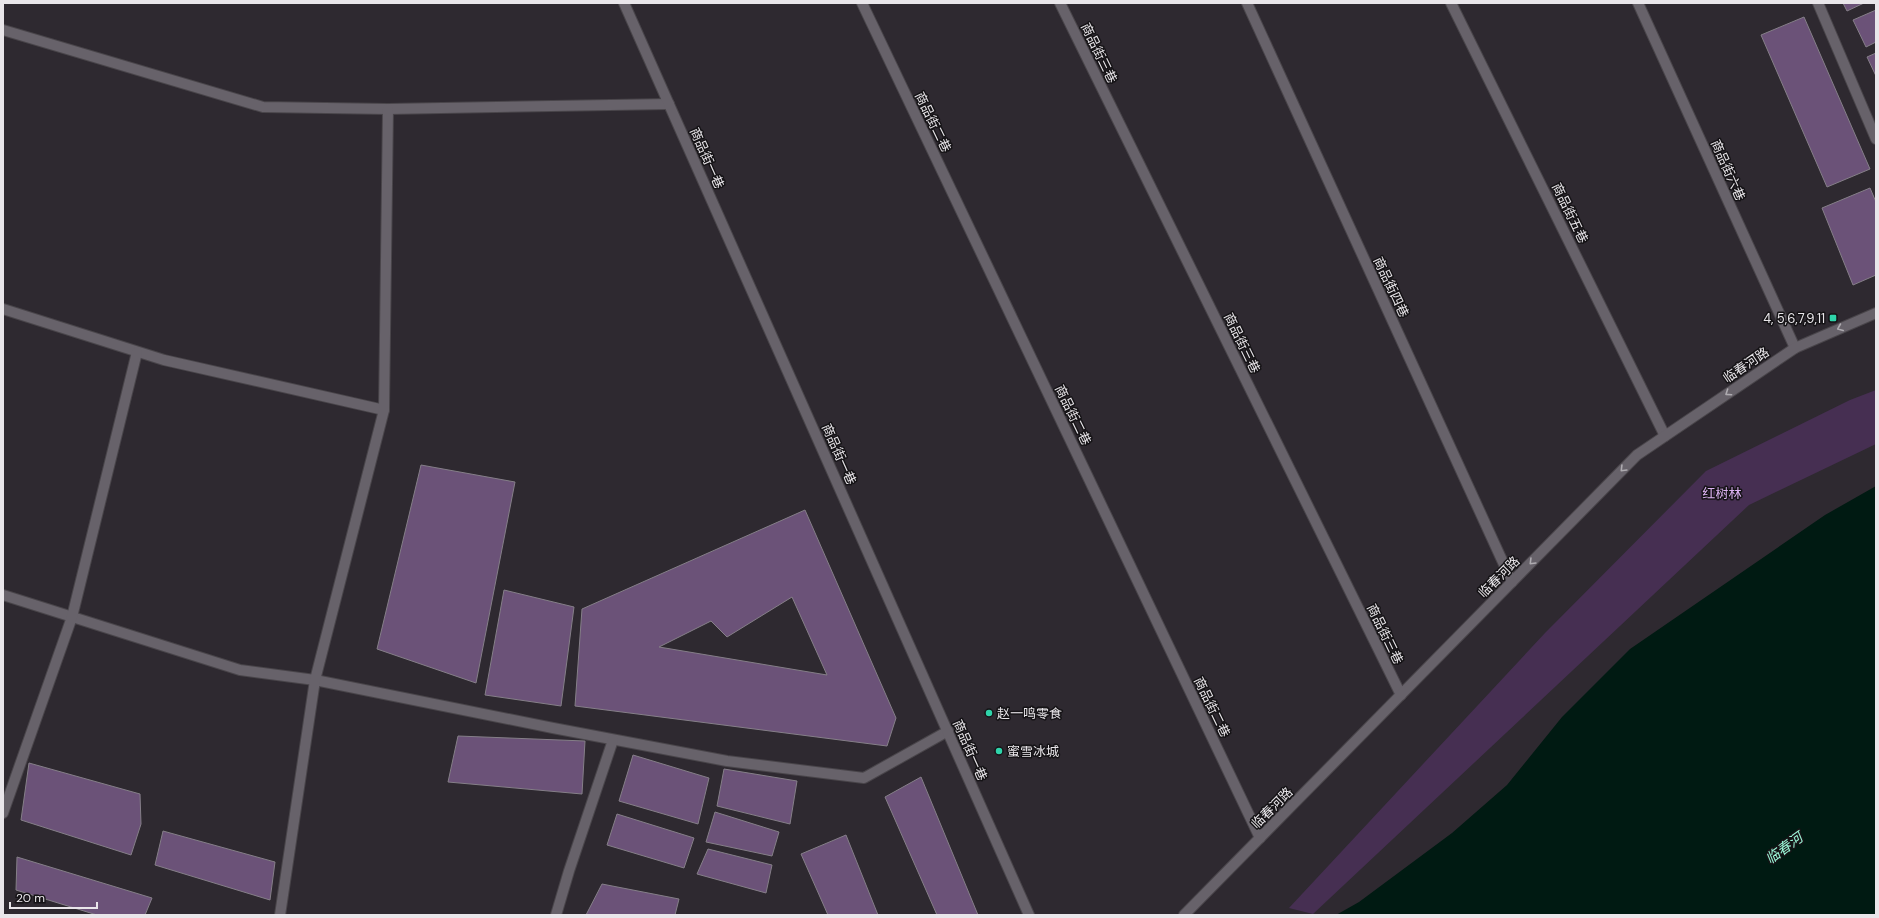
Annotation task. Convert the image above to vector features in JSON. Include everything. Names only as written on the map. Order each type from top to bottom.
[{"type":"street","name":"商品街一巷","points":[[624,3],[1030,915]]},
{"type":"street","name":"商品街二巷","points":[[862,3],[1260,838]]},
{"type":"street","name":"商品街三巷","points":[[1060,3],[1401,695]]},
{"type":"street","name":"商品街四巷","points":[[1246,3],[1512,582]]},
{"type":"street","name":"商品街五巷","points":[[1451,3],[1666,436]]},
{"type":"street","name":"商品街六巷","points":[[1638,3],[1794,348]]},
{"type":"street","points":[[1818,3],[1876,139]]},
{"type":"street","points":[[3,30],[263,107],[388,109],[669,104]]},
{"type":"street","points":[[280,915],[315,680],[384,410],[388,109]]},
{"type":"street","points":[[3,309],[164,360],[384,410]]},
{"type":"street","name":"临春河路","points":[[1184,915],[1637,455],[1794,348],[1876,313]]},
{"type":"street","points":[[3,813],[72,617],[137,352]]},
{"type":"street","points":[[3,596],[240,670],[315,680],[613,740],[727,761],[864,778],[948,731]]},
{"type":"street","points":[[556,915],[569,871],[613,740]]},
{"type":"green space","name":"红树林","points":[[1876,390],[1876,444],[1749,505],[1313,914],[1289,908],[1545,633],[1706,471],[1850,400]]},
{"type":"water","name":"临春河","points":[[1876,486],[1876,915],[1336,915],[1359,902],[1452,833],[1507,785],[1562,717],[1630,649],[1825,515]]},
{"type":"building","points":[[1843,3],[1864,3],[1847,11]]},
{"type":"building","points":[[1876,10],[1876,42],[1866,47],[1853,20]]},
{"type":"building","points":[[1804,17],[1870,169],[1827,187],[1761,35]]},
{"type":"building","points":[[1876,53],[1876,76],[1867,57]]},
{"type":"building","points":[[1870,188],[1876,202],[1876,275],[1853,285],[1822,208]]},
{"type":"building","points":[[421,465],[515,482],[476,683],[377,649]]},
{"type":"building","points":[[805,510],[896,718],[887,746],[575,706],[582,609]],"holes":[[[792,597],[827,675],[659,647],[711,621],[727,637]]]},
{"type":"building","points":[[504,590],[574,607],[561,706],[485,695]]},
{"type":"building","points":[[458,736],[585,741],[582,794],[448,782]]},
{"type":"building","points":[[633,755],[709,778],[698,824],[619,801]]},
{"type":"building","points":[[29,763],[140,794],[141,824],[131,855],[21,820]]},
{"type":"building","points":[[724,769],[797,781],[790,824],[717,806]]},
{"type":"building","points":[[921,777],[978,915],[937,915],[885,797]]},
{"type":"building","points":[[715,812],[779,832],[772,856],[706,842]]},
{"type":"building","points":[[617,814],[694,838],[684,868],[607,845]]},
{"type":"building","points":[[163,831],[275,862],[270,900],[155,865]]},
{"type":"building","points":[[846,835],[878,915],[828,915],[801,854]]},
{"type":"building","points":[[708,849],[772,865],[766,893],[697,874]]},
{"type":"building","points":[[17,857],[152,898],[145,915],[97,915],[16,890]]},
{"type":"building","points":[[602,884],[679,899],[675,915],[586,915]]},
{"type":"place","name":"4, 5,6,7,9,11","points":[[1833,318]]},
{"type":"place","name":"赵一鸣零食","points":[[989,713]]},
{"type":"place","name":"蜜雪冰城","points":[[999,751]]}]
